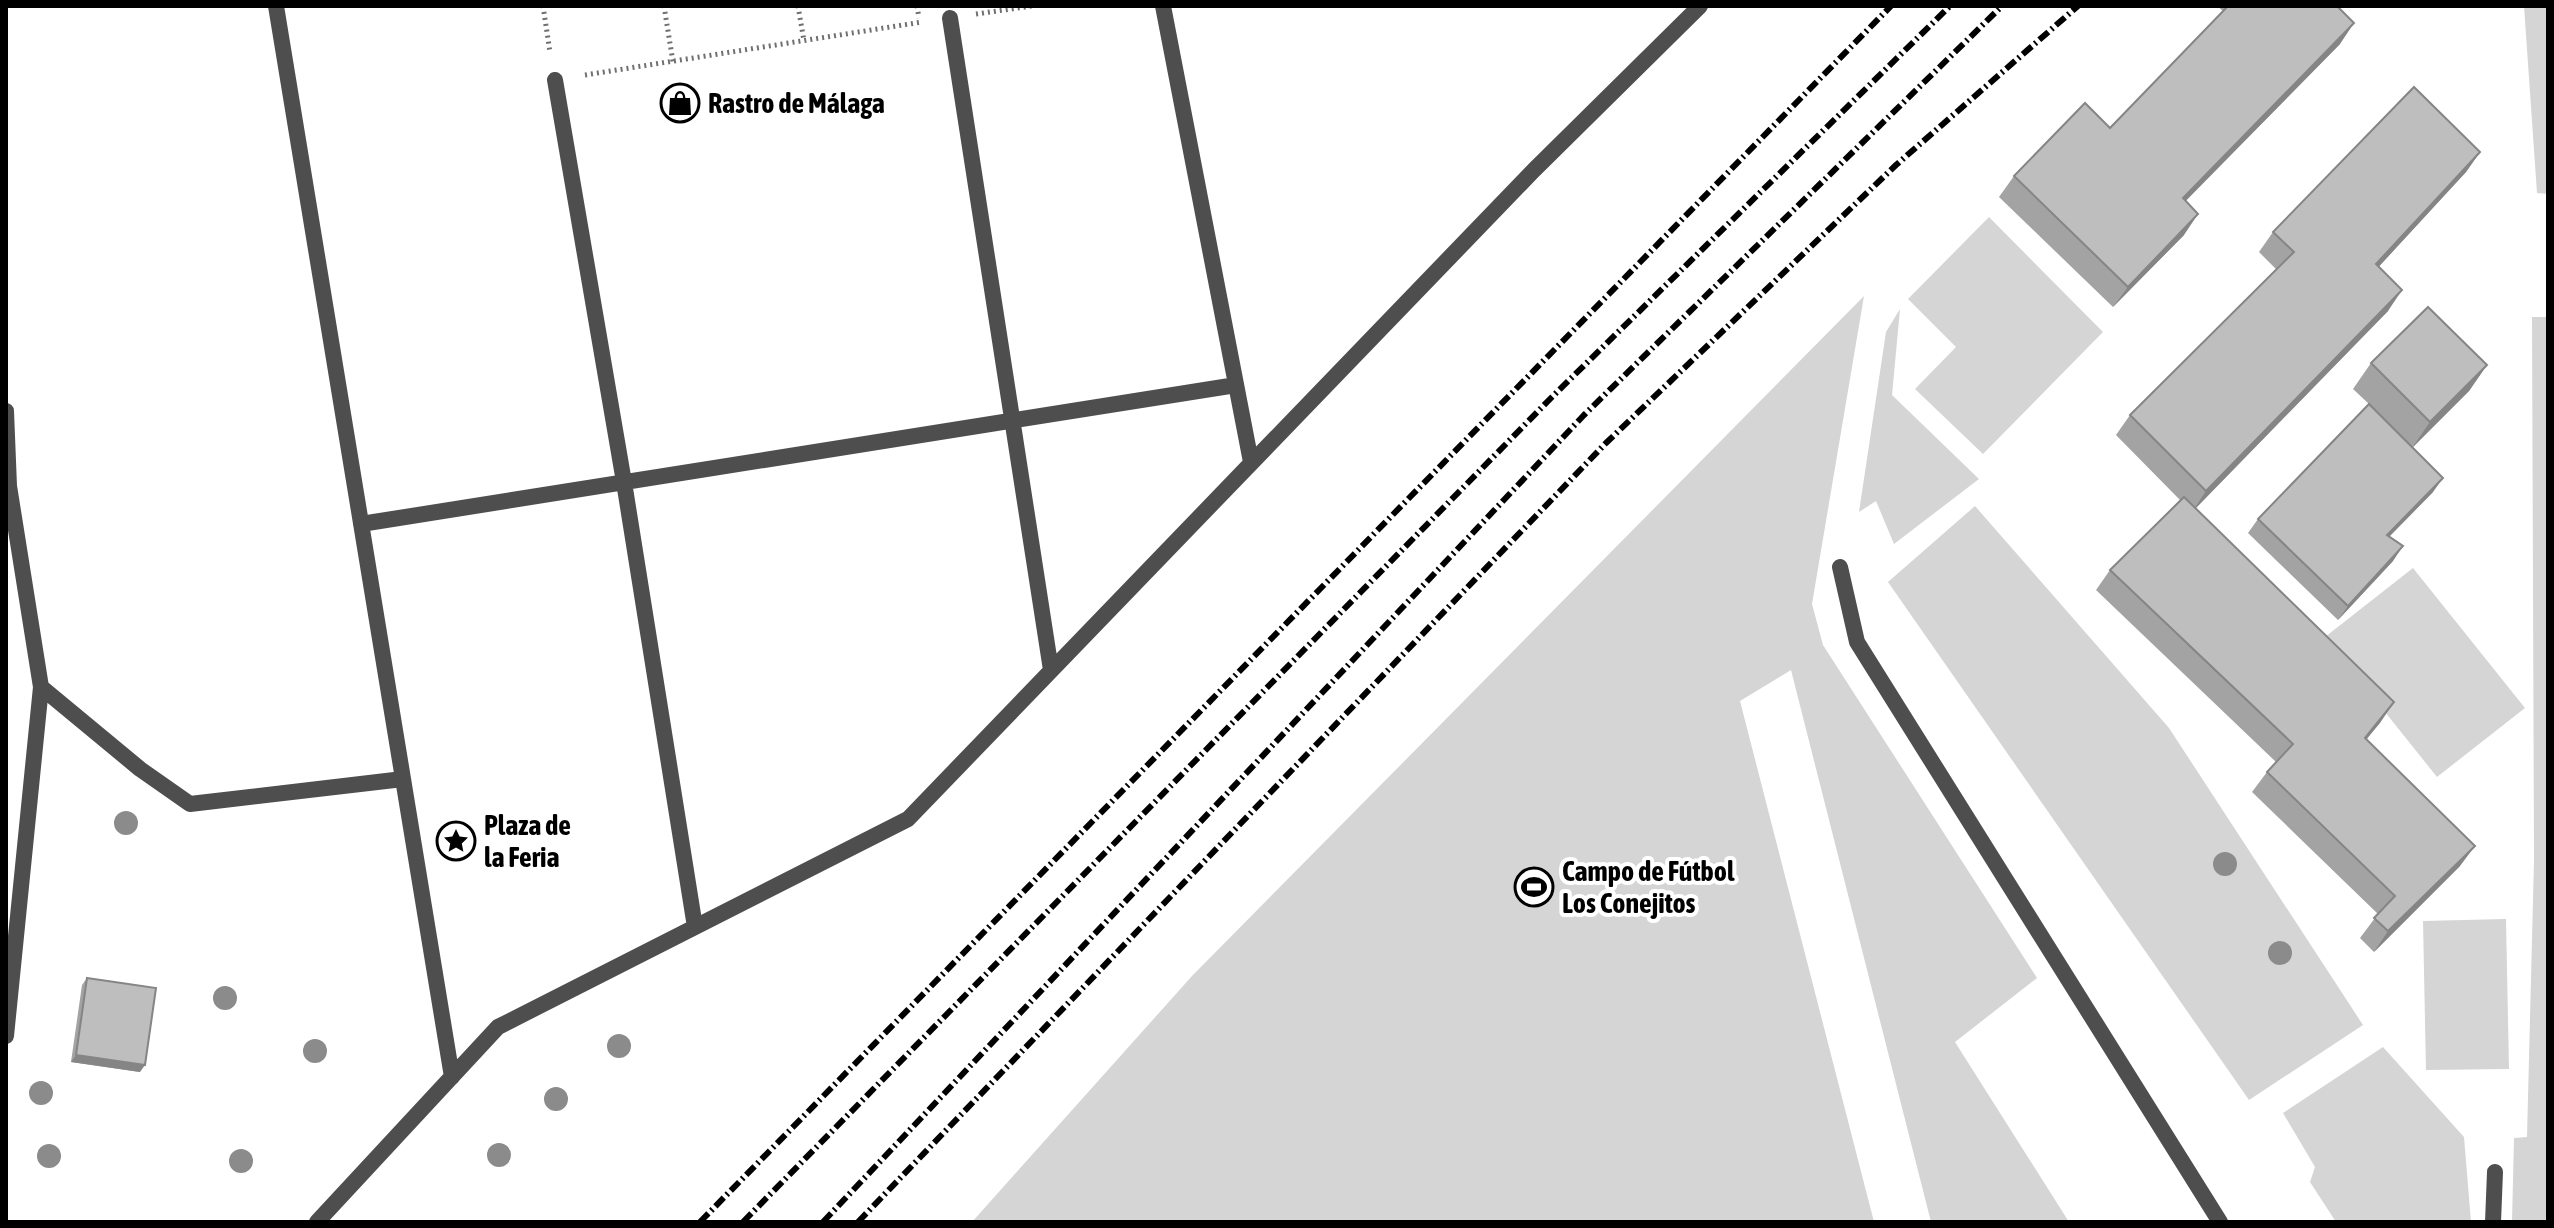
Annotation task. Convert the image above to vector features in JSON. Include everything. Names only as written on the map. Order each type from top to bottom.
[{"type":"lane","points":[[276,6],[452,1077]]},
{"type":"lane","points":[[1163,6],[1251,462]]},
{"type":"lane","points":[[317,1222],[498,1027],[908,819],[1523,181],[1700,6]]},
{"type":"lane","points":[[950,18],[1051,670]]},
{"type":"lane","points":[[555,80],[624,482],[695,927]]},
{"type":"lane","points":[[361,524],[1236,385]]},
{"type":"lane","points":[[6,411],[9,486],[41,687],[6,1036]]},
{"type":"lane","points":[[1840,567],[1857,642],[2220,1222]]},
{"type":"lane","points":[[41,687],[190,804],[403,779]]},
{"type":"lane","points":[[2493,1222],[2495,1172]]},
{"type":"path","points":[[543,6],[555,80],[920,23]]},
{"type":"path","points":[[664,6],[673,62]]},
{"type":"path","points":[[798,6],[804,41]]},
{"type":"shaded area","points":[[2524,6],[2548,6],[2548,194],[2537,193]]},
{"type":"shaded area","points":[[1989,217],[2103,332],[1983,454],[1915,389],[1956,347],[1908,299]]},
{"type":"shaded area","name":"Campo de Fútbol Los Conejitos","points":[[1864,296],[1812,604],[1823,645],[2037,978],[1955,1042],[2069,1222],[1931,1222],[1791,670],[1740,701],[1874,1222],[972,1222],[1192,976]]},
{"type":"shaded area","points":[[1900,309],[1892,395],[1979,479],[1894,544],[1876,501],[1859,512],[1886,332]]},
{"type":"shaded area","points":[[2532,317],[2548,317],[2548,1222],[2512,1222],[2514,1138],[2527,1137],[2534,860]]},
{"type":"shaded area","points":[[1975,506],[2169,728],[2363,1025],[2249,1100],[1888,582]]},
{"type":"shaded area","points":[[2413,568],[2525,708],[2437,777],[2325,637]]},
{"type":"shaded area","points":[[2506,919],[2509,1069],[2426,1070],[2423,921]]},
{"type":"shaded area","points":[[2383,1047],[2464,1137],[2471,1222],[2336,1222],[2310,1182],[2315,1167],[2283,1113]]},
{"type":"building","points":[[2228,6],[2337,6],[2354,23],[2183,198],[2198,214],[2128,287],[2014,176],[2085,103],[2110,128]]},
{"type":"building","points":[[2414,87],[2480,152],[2376,264],[2402,290],[2206,491],[2130,415],[2294,252],[2273,232]]},
{"type":"building","points":[[2428,307],[2487,365],[2430,422],[2371,363]]},
{"type":"building","points":[[2369,404],[2443,478],[2387,535],[2403,546],[2348,606],[2258,519]]},
{"type":"building","points":[[2184,497],[2394,702],[2365,738],[2475,846],[2388,931],[2374,918],[2395,896],[2267,772],[2293,744],[2110,570]]},
{"type":"building","points":[[87,978],[156,988],[145,1065],[76,1055]]},
{"type":"railway","points":[[700,1222],[1891,6]]},
{"type":"railway","points":[[743,1222],[1552,397],[1950,6]]},
{"type":"railway","points":[[823,1222],[1584,415],[2002,6]]},
{"type":"railway","points":[[858,1222],[1606,443],[1896,165],[2078,6]]},
{"type":"place","name":"Rastro de Málaga","points":[[680,103]]},
{"type":"place","name":"Plaza de la Feria","points":[[456,841]]},
{"type":"place","name":"Campo de Fútbol Los Conejitos","points":[[1534,887]]}]
